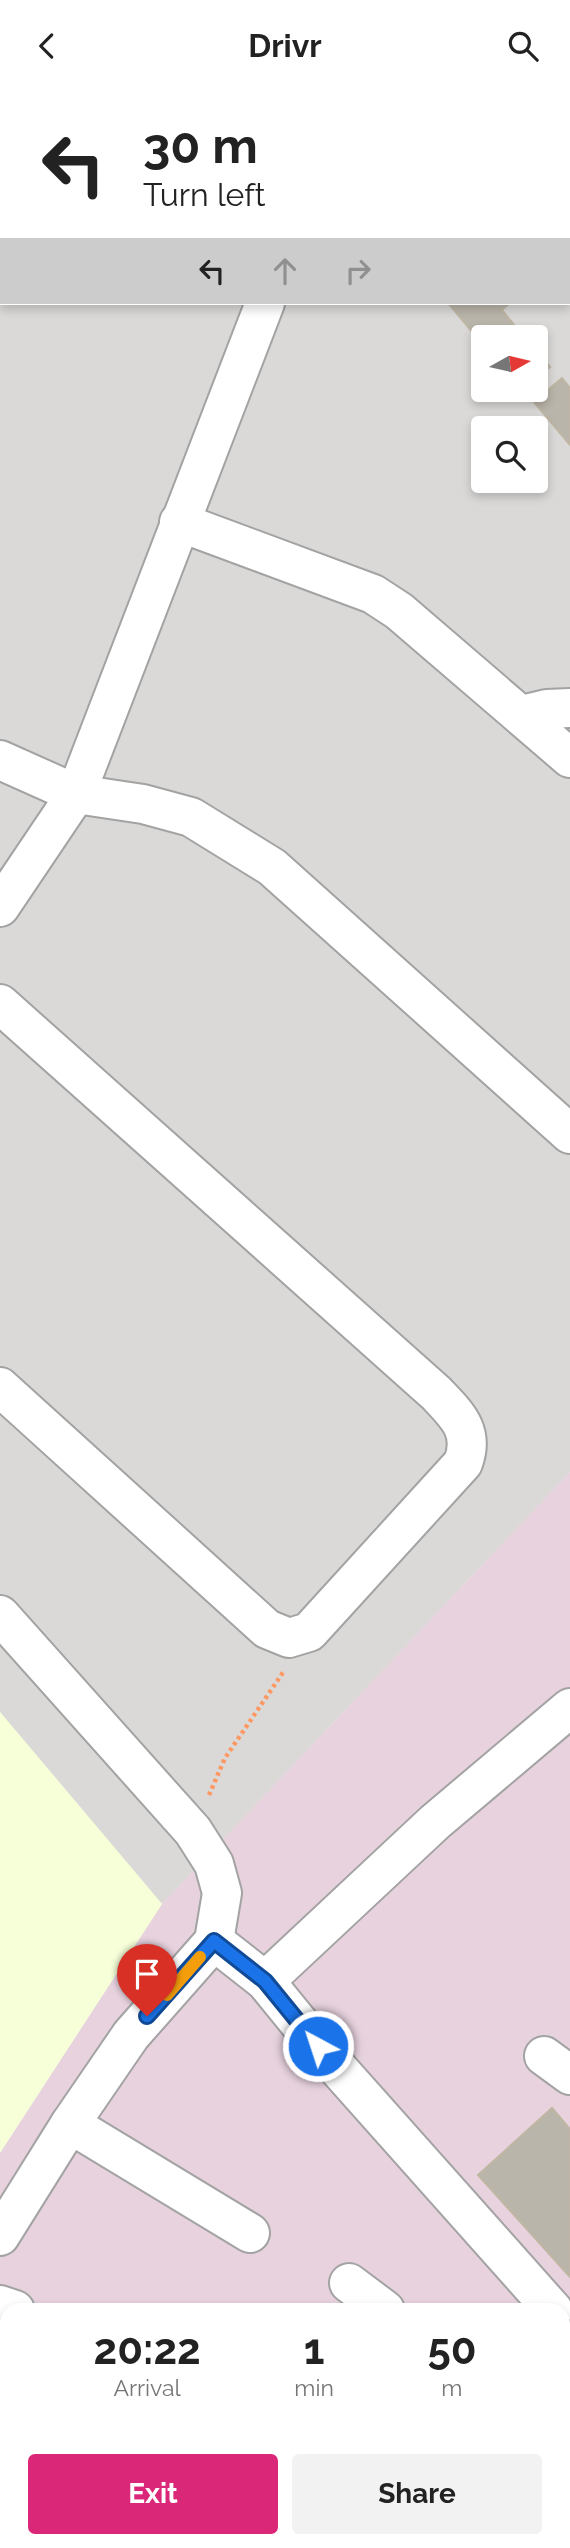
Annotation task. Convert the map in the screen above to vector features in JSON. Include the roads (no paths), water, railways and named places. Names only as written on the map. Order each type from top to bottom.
[{"type":"street","points":[[0,907],[76,794],[264,305]]},
{"type":"street","points":[[179,522],[373,594],[399,611],[570,758]]},
{"type":"street","points":[[522,715],[547,709],[570,708]]},
{"type":"street","points":[[0,760],[76,794],[143,804],[191,817],[272,867],[570,1134]]},
{"type":"street","points":[[0,1004],[436,1394],[458,1416],[469,1448],[463,1463],[309,1632],[289,1638],[267,1629],[0,1387]]},
{"type":"street","points":[[0,1615],[193,1831],[214,1864],[222,1893],[214,1941],[131,2035],[70,2124],[0,2236]]},
{"type":"street","points":[[265,1981],[435,1822],[570,1708]]},
{"type":"street","points":[[214,1941],[265,1981],[318,2046],[547,2303]]},
{"type":"street","points":[[70,2124],[250,2233]]},
{"type":"street","points":[[349,2283],[376,2303]]}]
